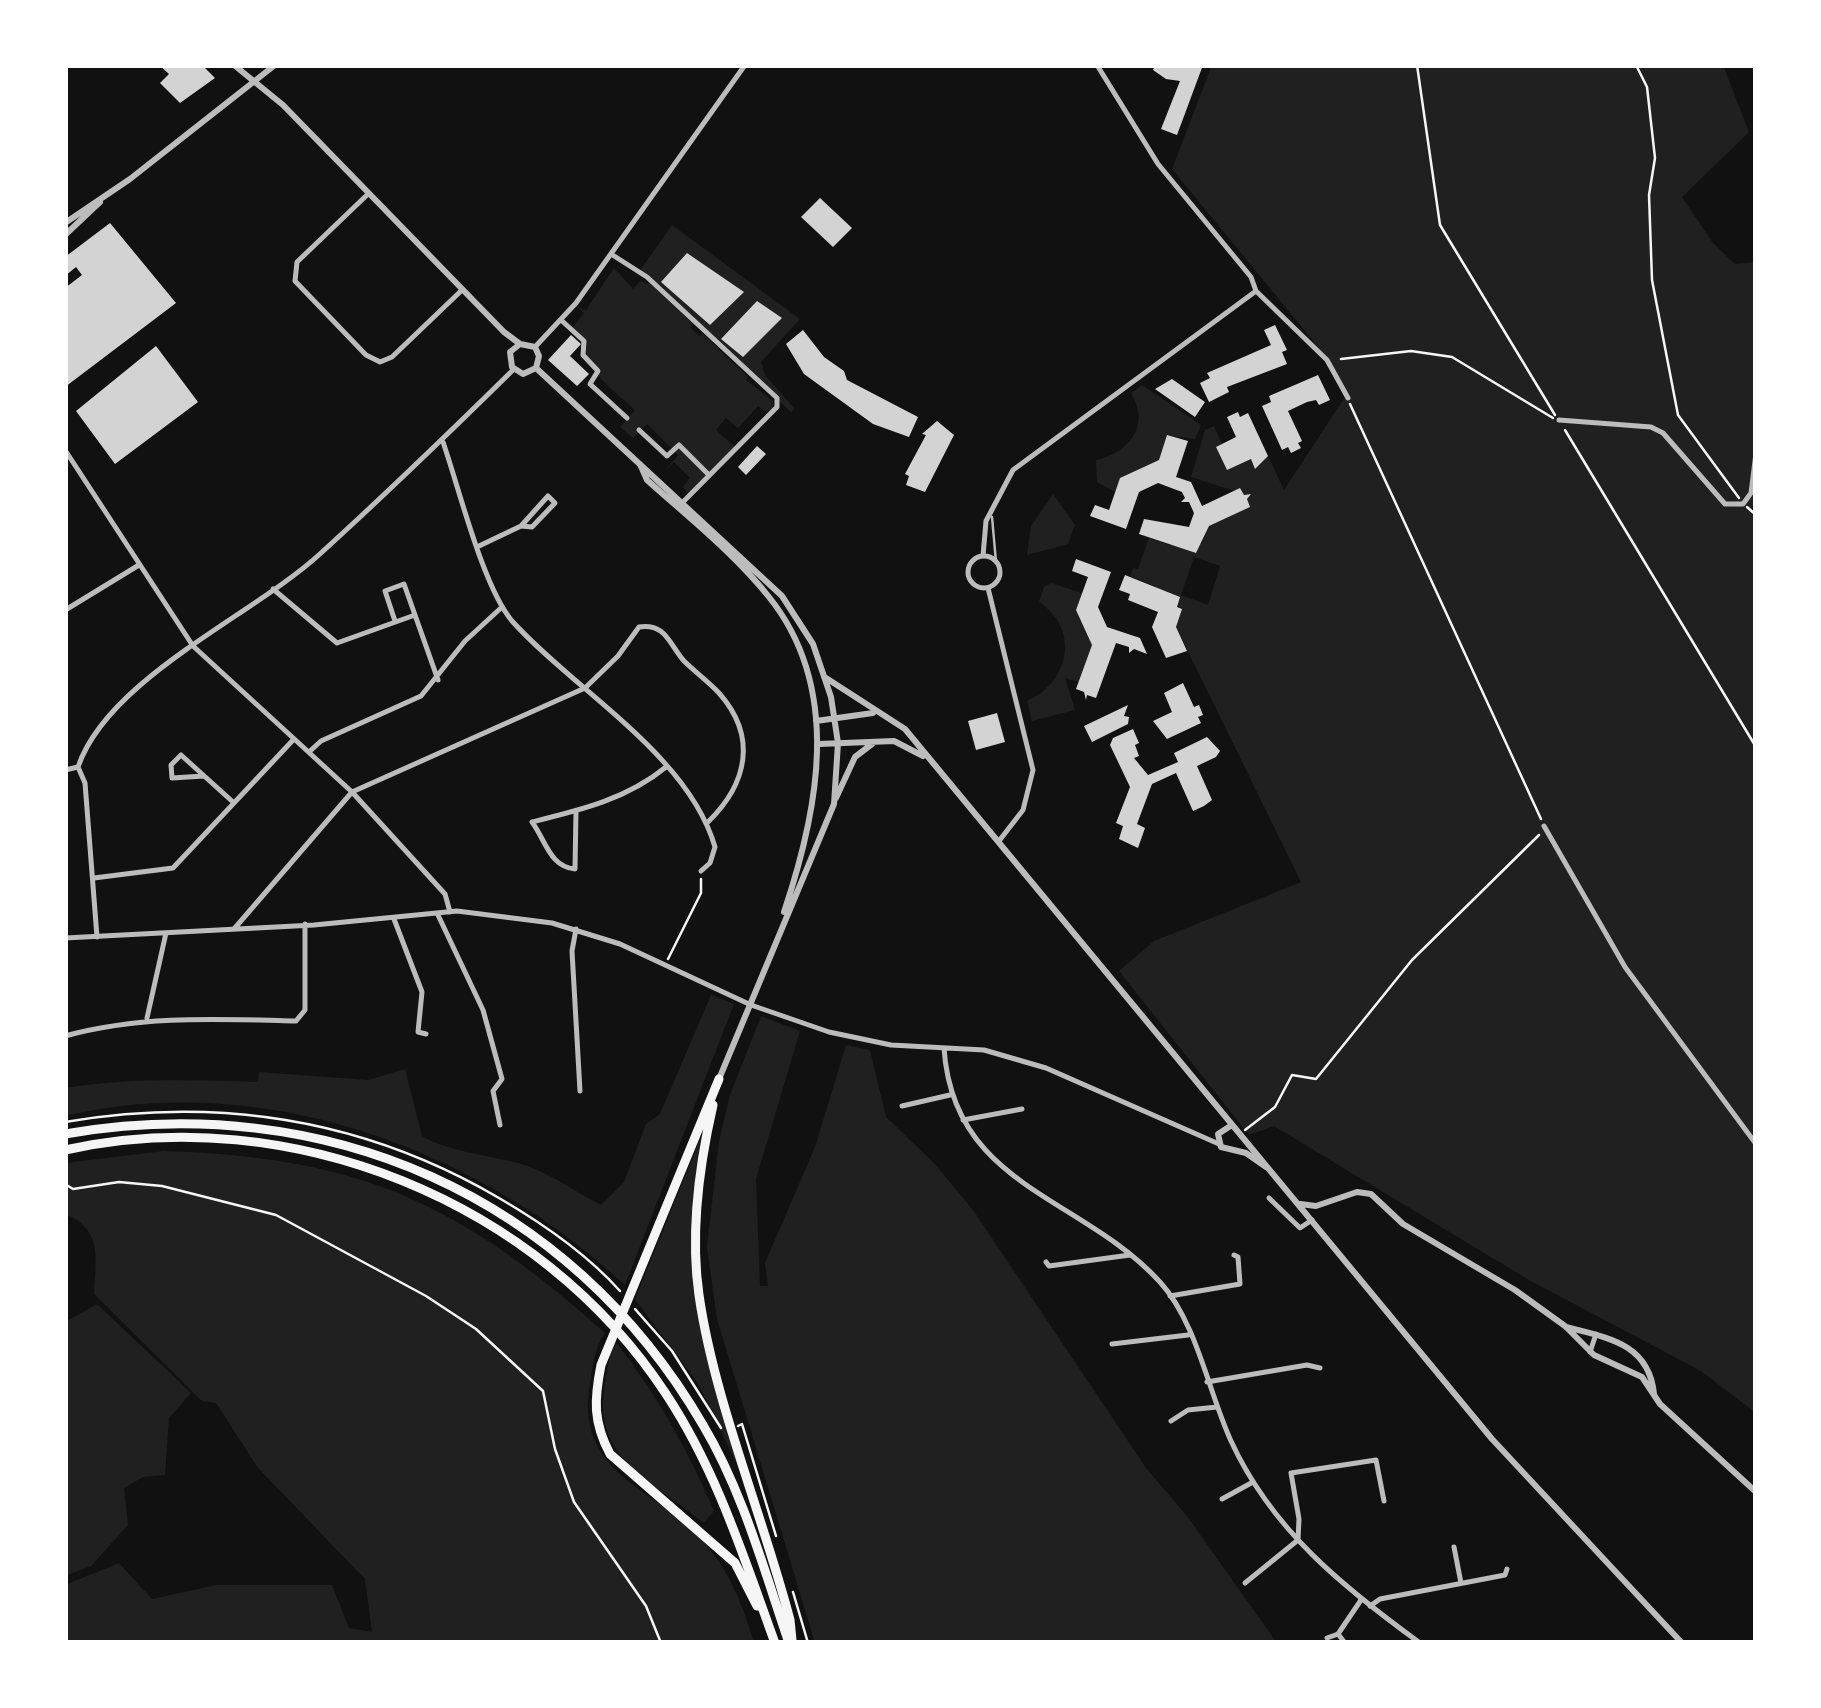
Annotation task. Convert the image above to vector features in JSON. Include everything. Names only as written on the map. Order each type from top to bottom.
[{"type":"highway","points":[[720,1079],[699,1188],[698,1292],[732,1427],[786,1602],[790,1643]]},
{"type":"highway","points":[[720,1079],[601,1364],[594,1402],[597,1430],[610,1454],[735,1563],[775,1643]]},
{"type":"highway","points":[[65,1134],[130,1124],[204,1122],[277,1128],[340,1142],[407,1164],[497,1211],[605,1296],[643,1336],[705,1427],[730,1478],[790,1643]]},
{"type":"highway","points":[[65,1150],[128,1140],[204,1138],[332,1157],[415,1185],[525,1247],[596,1309],[634,1349],[695,1442],[727,1510],[775,1643]]},
{"type":"street","points":[[234,65],[255,81],[504,332],[520,344],[535,347],[540,356],[536,368],[524,374],[514,369]]},
{"type":"street","points":[[65,223],[104,198],[275,65]]},
{"type":"street","points":[[535,347],[561,320],[611,254],[745,65]]},
{"type":"street","points":[[1098,65],[1158,164],[1252,277],[1256,292],[1327,360],[1348,398]]},
{"type":"street","points":[[368,194],[298,262],[294,273],[296,281],[366,356],[375,361],[392,357],[462,290]]},
{"type":"street","points":[[65,235],[104,198]]},
{"type":"street","points":[[611,254],[647,278],[777,398],[777,406],[682,503]]},
{"type":"street","points":[[983,556],[983,533],[991,510],[1013,470],[1040,446],[1256,292]]},
{"type":"street","points":[[561,320],[584,341],[583,355],[598,371],[590,384],[627,418]]},
{"type":"street","points":[[97,937],[85,783],[78,767],[85,748],[124,702],[371,511],[443,442],[514,369],[512,349],[504,332]]},
{"type":"street","points":[[512,349],[520,344]]},
{"type":"street","points":[[536,368],[640,464],[648,480],[682,503],[765,578],[804,626],[826,678],[836,718],[834,804]]},
{"type":"street","points":[[1558,420],[1652,427],[1662,433],[1725,504],[1743,504],[1750,493],[1756,453]]},
{"type":"street","points":[[639,430],[668,456],[679,445],[710,474]]},
{"type":"street","points":[[443,442],[502,607],[666,767],[708,822],[715,848],[710,862],[701,871]]},
{"type":"street","points":[[65,450],[193,646],[352,792],[445,894],[450,912]]},
{"type":"street","points":[[479,546],[521,526],[548,496],[556,504],[532,526],[521,526]]},
{"type":"street","points":[[682,503],[769,596],[801,658],[816,720],[819,744],[812,820],[774,942]]},
{"type":"street","points":[[983,556],[996,562],[1000,575],[988,588]]},
{"type":"street","points":[[983,556],[970,564],[968,575],[973,584],[988,588]]},
{"type":"street","points":[[67,608],[139,564]]},
{"type":"street","points":[[394,621],[385,591],[404,584],[438,680]]},
{"type":"street","points":[[988,588],[1034,770],[1024,810],[999,841]]},
{"type":"street","points":[[273,589],[337,644],[415,615]]},
{"type":"street","points":[[309,752],[321,741],[422,696],[465,641],[502,607]]},
{"type":"street","points":[[234,929],[352,792],[585,688],[618,656],[639,627],[664,632],[682,659],[720,694],[734,714],[742,743],[739,785],[708,822]]},
{"type":"street","points":[[826,678],[902,726],[1492,1438],[1682,1643]]},
{"type":"street","points":[[816,720],[857,712],[881,714]]},
{"type":"street","points":[[94,878],[170,869],[294,739]]},
{"type":"street","points":[[720,1079],[774,942],[855,756],[878,741]]},
{"type":"street","points":[[819,744],[902,743],[927,759]]},
{"type":"street","points":[[204,776],[172,778],[172,765],[180,754],[233,802]]},
{"type":"street","points":[[65,770],[78,767]]},
{"type":"street","points":[[576,811],[575,869],[562,868],[554,863],[532,822],[640,789],[666,767]]},
{"type":"street","points":[[1544,826],[1625,967],[1756,1144]]},
{"type":"street","points":[[65,938],[394,919],[450,912],[576,930],[794,1020],[861,1040],[984,1050],[1046,1068],[1200,1138],[1236,1150],[1272,1172]]},
{"type":"street","points":[[438,915],[496,1051],[502,1078],[493,1091],[500,1125]]},
{"type":"street","points":[[394,919],[422,992],[418,1032],[426,1034]]},
{"type":"street","points":[[65,1036],[147,1019],[296,1021],[306,1010],[305,924]]},
{"type":"street","points":[[576,930],[572,952],[580,1090]]},
{"type":"street","points":[[147,1019],[166,933]]},
{"type":"street","points":[[944,1048],[950,1095],[988,1156],[1012,1178],[1133,1255],[1170,1296],[1253,1482],[1298,1540],[1361,1600],[1420,1643]]},
{"type":"street","points":[[902,1106],[950,1095]]},
{"type":"street","points":[[1219,1108],[1219,1144]]},
{"type":"street","points":[[963,1120],[1022,1109]]},
{"type":"street","points":[[1200,1138],[1233,1125]]},
{"type":"street","points":[[1236,1150],[1242,1134]]},
{"type":"street","points":[[1299,1204],[1316,1206],[1358,1192],[1371,1194],[1403,1224],[1516,1290],[1565,1326],[1590,1352],[1642,1377],[1655,1398],[1756,1492]]},
{"type":"street","points":[[1270,1198],[1300,1228],[1312,1220]]},
{"type":"street","points":[[1046,1262],[1049,1266],[1133,1255]]},
{"type":"street","points":[[1170,1296],[1240,1284],[1238,1257],[1234,1255]]},
{"type":"street","points":[[1565,1326],[1626,1345],[1645,1361],[1655,1398]]},
{"type":"street","points":[[1590,1352],[1596,1334]]},
{"type":"street","points":[[1112,1344],[1188,1335]]},
{"type":"street","points":[[1207,1382],[1307,1365],[1320,1368]]},
{"type":"street","points":[[1171,1421],[1188,1410],[1216,1406]]},
{"type":"street","points":[[1244,1583],[1298,1540],[1299,1520],[1290,1473],[1376,1460],[1384,1501]]},
{"type":"street","points":[[1222,1499],[1253,1482]]},
{"type":"street","points":[[1454,1546],[1460,1584]]},
{"type":"street","points":[[1370,1606],[1380,1598],[1505,1575],[1508,1569]]},
{"type":"street","points":[[1327,1638],[1338,1634],[1361,1600]]},
{"type":"street","points":[[1338,1634],[1345,1643]]},
{"type":"lane","points":[[991,510],[996,562]]},
{"type":"path","points":[[1417,65],[1440,225],[1756,748]]},
{"type":"path","points":[[1636,65],[1647,88],[1655,158],[1650,196],[1652,280],[1678,414],[1743,504],[1756,515]]},
{"type":"path","points":[[1341,359],[1411,352],[1452,357],[1526,406],[1558,420]]},
{"type":"path","points":[[1242,1134],[1275,1107],[1292,1075],[1316,1079],[1354,1026],[1537,840],[1544,826],[1348,398]]},
{"type":"path","points":[[666,964],[701,893],[701,871]]},
{"type":"path","points":[[65,1184],[73,1190],[119,1182],[162,1186],[276,1215],[426,1296],[476,1329],[543,1391],[555,1449],[574,1502],[646,1606],[662,1643]]},
{"type":"path","points":[[648,1324],[672,1351],[721,1429],[732,1427]]},
{"type":"shaded area","points":[[1212,65],[1723,65],[1749,132],[1682,197],[1713,243],[1735,264],[1756,262],[1756,1413],[1701,1371],[1529,1280],[1274,1126],[1249,1135],[1119,971],[1154,941],[1301,882],[1176,627],[1181,609],[1155,586],[1130,576],[1133,568],[1138,569],[1149,538],[1169,545],[1202,544],[1209,526],[1250,507],[1250,494],[1244,495],[1240,488],[1234,491],[1191,477],[1205,430],[1214,426],[1222,444],[1216,447],[1227,470],[1251,459],[1256,469],[1268,456],[1284,490],[1345,397],[1314,342],[1172,169]],"holes":[[[1194,557],[1220,566],[1208,605],[1181,595]]]},
{"type":"shaded area","points":[[672,225],[800,319],[761,362],[765,375],[795,409],[791,412],[639,272]]},
{"type":"shaded area","points":[[614,268],[633,289],[640,281],[652,285],[693,324],[690,327],[699,336],[703,334],[748,377],[746,380],[773,401],[772,409],[766,412],[758,406],[738,428],[726,418],[716,430],[736,448],[689,495],[683,487],[690,478],[674,462],[665,471],[678,455],[647,424],[633,438],[620,427],[635,410],[594,370],[584,341],[571,330],[584,313],[577,307],[586,310]]},
{"type":"shaded area","points":[[1142,385],[1201,425],[1195,439],[1167,436],[1159,460],[1120,478],[1115,492],[1097,482],[1096,460],[1118,451],[1133,436],[1139,416],[1131,393]]},
{"type":"shaded area","points":[[1053,494],[1075,525],[1068,544],[1027,555],[1031,526]]},
{"type":"shaded area","points":[[1051,583],[1082,593],[1076,610],[1092,645],[1079,682],[1065,678],[1075,710],[1032,721],[1027,701],[1053,681],[1064,654],[1060,626],[1039,602],[1044,587]]},
{"type":"shaded area","points":[[711,995],[734,1004],[625,1285],[567,1237],[504,1195],[436,1159],[364,1132],[291,1113],[216,1103],[140,1104],[65,1116],[65,1088],[137,1081],[258,1082],[259,1072],[368,1080],[405,1069],[422,1136],[455,1149],[529,1167],[601,1205],[624,1182],[646,1124],[660,1114]]},
{"type":"shaded area","points":[[761,1016],[800,1031],[756,1179],[760,1286],[768,1286],[765,1263],[815,1147],[846,1045],[870,1050],[886,1117],[935,1164],[973,1210],[1146,1468],[1187,1516],[1277,1643],[815,1643],[717,1319],[707,1247],[719,1141],[730,1095]]},
{"type":"shaded area","points":[[703,1132],[697,1294],[745,1481],[697,1382],[635,1299]]},
{"type":"shaded area","points":[[164,1151],[233,1155],[351,1177],[404,1196],[453,1220],[552,1288],[605,1333],[596,1351],[590,1384],[588,1415],[594,1439],[622,1476],[683,1522],[712,1552],[734,1589],[754,1643],[65,1643],[65,1585],[119,1563],[152,1599],[216,1585],[332,1585],[349,1628],[372,1632],[365,1579],[258,1468],[216,1403],[202,1401],[94,1294],[96,1257],[91,1237],[77,1220],[65,1214],[65,1163]]},
{"type":"shaded area","points":[[97,1304],[191,1393],[169,1418],[165,1475],[143,1477],[124,1488],[128,1525],[91,1566],[65,1576],[65,1322]]},
{"type":"shaded area","points":[[615,1341],[657,1402],[693,1466],[714,1511],[704,1523],[632,1467],[607,1431],[603,1408]]},
{"type":"building","points":[[159,65],[202,65],[215,78],[180,103],[160,83],[169,74]]},
{"type":"building","points":[[1155,65],[1203,65],[1177,135],[1161,129],[1180,81],[1166,79],[1153,70]]},
{"type":"building","points":[[820,198],[852,228],[833,247],[801,217]]},
{"type":"building","points":[[110,223],[176,303],[65,387],[65,288],[82,275],[76,267],[65,276],[65,257]]},
{"type":"building","points":[[687,253],[744,292],[710,325],[661,282]]},
{"type":"building","points":[[757,301],[782,318],[743,357],[721,339]]},
{"type":"building","points":[[1275,325],[1287,350],[1282,352],[1287,364],[1227,387],[1229,392],[1209,402],[1200,383],[1210,378],[1207,373],[1271,345],[1264,330]]},
{"type":"building","points":[[803,330],[824,357],[844,371],[847,380],[918,417],[909,437],[873,424],[804,374],[786,344]]},
{"type":"building","points":[[571,335],[581,344],[570,356],[589,374],[577,386],[548,360]]},
{"type":"building","points":[[156,346],[198,402],[115,464],[76,411]]},
{"type":"building","points":[[1318,375],[1330,400],[1319,405],[1316,400],[1307,402],[1288,411],[1302,441],[1298,443],[1301,448],[1291,453],[1288,447],[1282,450],[1262,406],[1271,402],[1269,396]]},
{"type":"building","points":[[1172,379],[1205,402],[1195,417],[1155,389]]},
{"type":"building","points":[[1238,412],[1240,417],[1248,413],[1268,456],[1255,469],[1251,459],[1227,470],[1216,447],[1236,437],[1227,417]]},
{"type":"building","points":[[937,421],[954,435],[925,492],[906,485],[909,476],[905,474],[926,435],[922,434]]},
{"type":"building","points":[[1167,435],[1188,441],[1176,477],[1191,482],[1202,506],[1240,488],[1244,495],[1251,494],[1247,499],[1250,507],[1209,526],[1196,553],[1139,534],[1144,519],[1189,527],[1194,513],[1189,502],[1181,502],[1185,498],[1182,492],[1158,483],[1139,492],[1126,529],[1090,516],[1095,505],[1109,510],[1120,478],[1159,460]]},
{"type":"building","points":[[757,446],[766,454],[746,475],[738,467]]},
{"type":"building","points":[[1076,559],[1111,572],[1098,607],[1107,627],[1140,638],[1147,654],[1134,649],[1129,653],[1129,647],[1116,643],[1096,698],[1087,695],[1086,700],[1084,692],[1076,689],[1092,645],[1076,610],[1088,577],[1072,571]]},
{"type":"building","points":[[1125,575],[1180,597],[1177,607],[1182,609],[1176,627],[1187,651],[1166,658],[1152,627],[1158,612],[1128,600],[1130,594],[1119,590]]},
{"type":"building","points":[[1183,683],[1194,707],[1199,705],[1201,723],[1167,739],[1153,721],[1172,712],[1164,693]]},
{"type":"building","points":[[1128,705],[1124,716],[1129,717],[1128,724],[1092,742],[1084,726]]},
{"type":"building","points":[[997,713],[1005,742],[976,750],[968,721]]},
{"type":"building","points":[[1133,729],[1139,743],[1135,745],[1139,756],[1134,758],[1148,775],[1178,762],[1174,753],[1207,737],[1220,751],[1197,766],[1212,800],[1204,806],[1193,811],[1176,773],[1152,784],[1137,824],[1145,828],[1138,848],[1119,839],[1123,826],[1116,823],[1130,787],[1110,745],[1113,738]]}]
